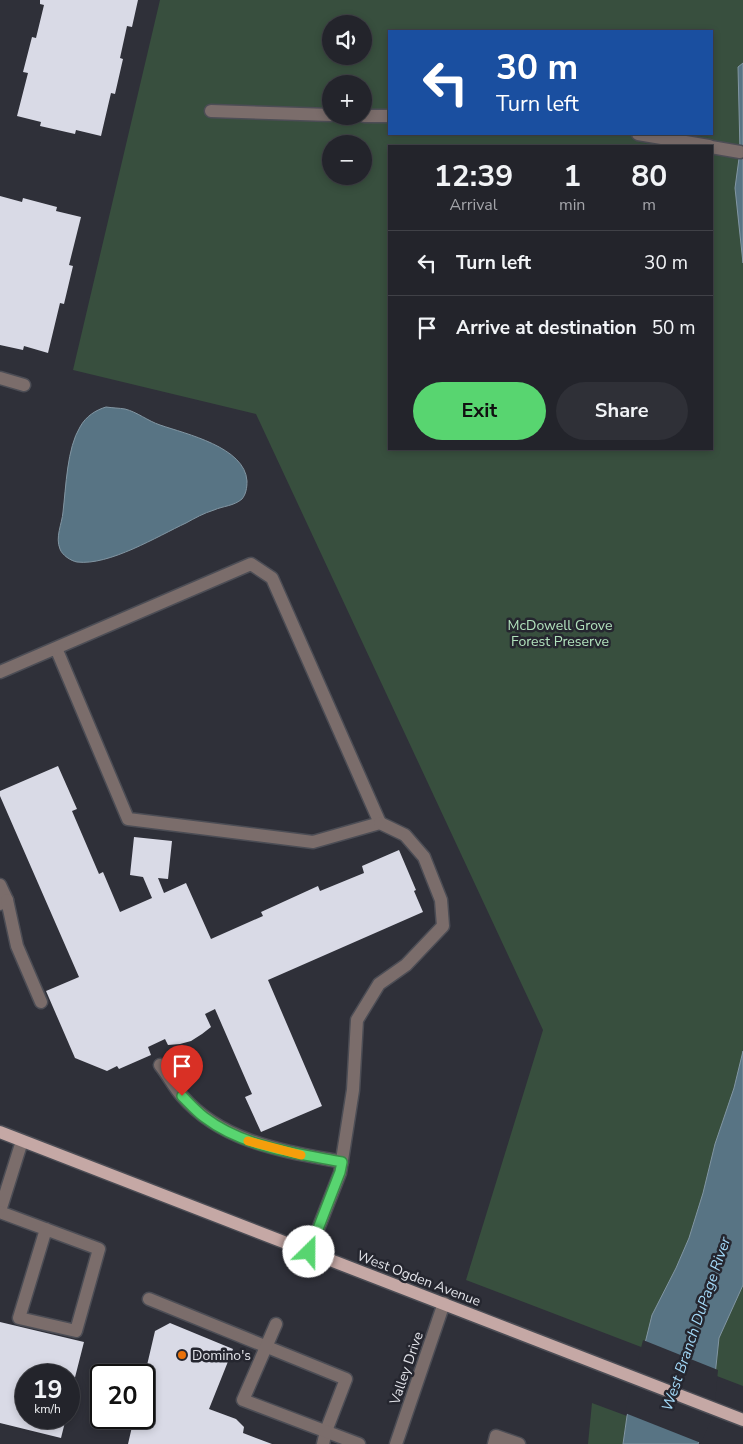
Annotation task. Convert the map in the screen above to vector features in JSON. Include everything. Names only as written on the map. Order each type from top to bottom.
[{"type":"main road","name":"West Ogden Avenue","points":[[0,1132],[739,1418]]},
{"type":"street","points":[[211,111],[322,115]]},
{"type":"street","points":[[372,116],[388,116]]},
{"type":"street","points":[[644,135],[704,145]]},
{"type":"street","points":[[713,147],[740,152]]},
{"type":"street","points":[[0,378],[24,385]]},
{"type":"street","points":[[0,672],[251,564],[272,578],[380,822],[405,835],[424,857],[441,900],[443,926],[406,965],[380,984],[357,1020],[353,1090],[340,1172],[309,1252]]},
{"type":"street","points":[[56,648],[128,819],[313,842],[380,822]]},
{"type":"street","points":[[0,885],[3,902],[17,946],[41,1002]]},
{"type":"street","points":[[160,1065],[182,1096],[204,1117],[224,1130],[246,1141],[297,1154],[342,1162]]},
{"type":"street","points":[[22,1141],[0,1211],[99,1249],[76,1331],[19,1318],[46,1229]]},
{"type":"street","points":[[149,1299],[346,1379],[326,1431],[323,1444]]},
{"type":"street","name":"Valley Drive","points":[[396,1444],[444,1303]]},
{"type":"street","points":[[276,1324],[243,1400],[358,1444]]},
{"type":"street","points":[[494,1444],[496,1436],[519,1444]]},
{"type":"green space","name":"McDowell Grove Forest Preserve","points":[[160,0],[743,0],[743,1386],[466,1280],[543,1030],[256,414],[73,370]]},
{"type":"green space","points":[[592,1403],[627,1416],[623,1444],[588,1444]]},
{"type":"water","points":[[743,63],[743,263],[735,188],[740,151],[738,67]]},
{"type":"water","points":[[106,407],[129,410],[225,451],[236,459],[244,469],[247,481],[246,491],[242,499],[236,503],[203,514],[118,555],[90,562],[77,562],[70,559],[61,551],[58,540],[72,446],[85,420],[95,412]]},
{"type":"water","name":"West Branch DuPage River","points":[[743,1051],[743,1285],[719,1338],[711,1413],[698,1444],[623,1444],[627,1416],[652,1315],[689,1238],[715,1144],[734,1088]]},
{"type":"pier","points":[[643,1340],[718,1370],[714,1413],[701,1443],[625,1413]]},
{"type":"building","points":[[40,0],[138,0],[132,27],[127,26],[120,58],[123,59],[115,94],[111,93],[101,136],[76,130],[75,134],[40,126],[41,122],[17,116],[28,73],[23,72],[32,37],[36,38],[44,5],[40,4]]},
{"type":"building","points":[[0,196],[22,202],[23,198],[57,207],[56,211],[81,217],[69,265],[73,266],[64,304],[60,303],[48,353],[24,346],[23,350],[0,345]]},
{"type":"building","points":[[58,766],[77,809],[72,811],[99,874],[103,872],[120,912],[152,898],[143,877],[130,875],[134,837],[172,841],[168,879],[158,878],[164,893],[186,883],[211,939],[263,916],[261,912],[318,886],[320,891],[364,873],[362,866],[399,850],[423,912],[268,980],[322,1106],[261,1132],[245,1097],[252,1094],[215,1009],[205,1014],[211,1027],[191,1041],[168,1045],[165,1039],[148,1047],[151,1055],[119,1069],[117,1066],[107,1071],[75,1058],[46,991],[79,977],[0,796],[0,791]]},
{"type":"building","points":[[0,1322],[84,1342],[78,1364],[15,1364],[15,1427],[0,1423]]},
{"type":"building","points":[[170,1323],[233,1349],[209,1409],[236,1419],[244,1427],[243,1433],[272,1444],[128,1444],[131,1429],[155,1429],[155,1364],[147,1364],[155,1331]]},
{"type":"building","points":[[24,1429],[63,1429],[61,1438]]},
{"type":"slow traffic","points":[[248,1141],[301,1155]]},
{"type":"place","name":"Domino's","points":[[182,1355]]},
{"type":"route","points":[[182,1096],[204,1117],[246,1141],[297,1154],[342,1162],[320,1227],[309,1252]]}]
